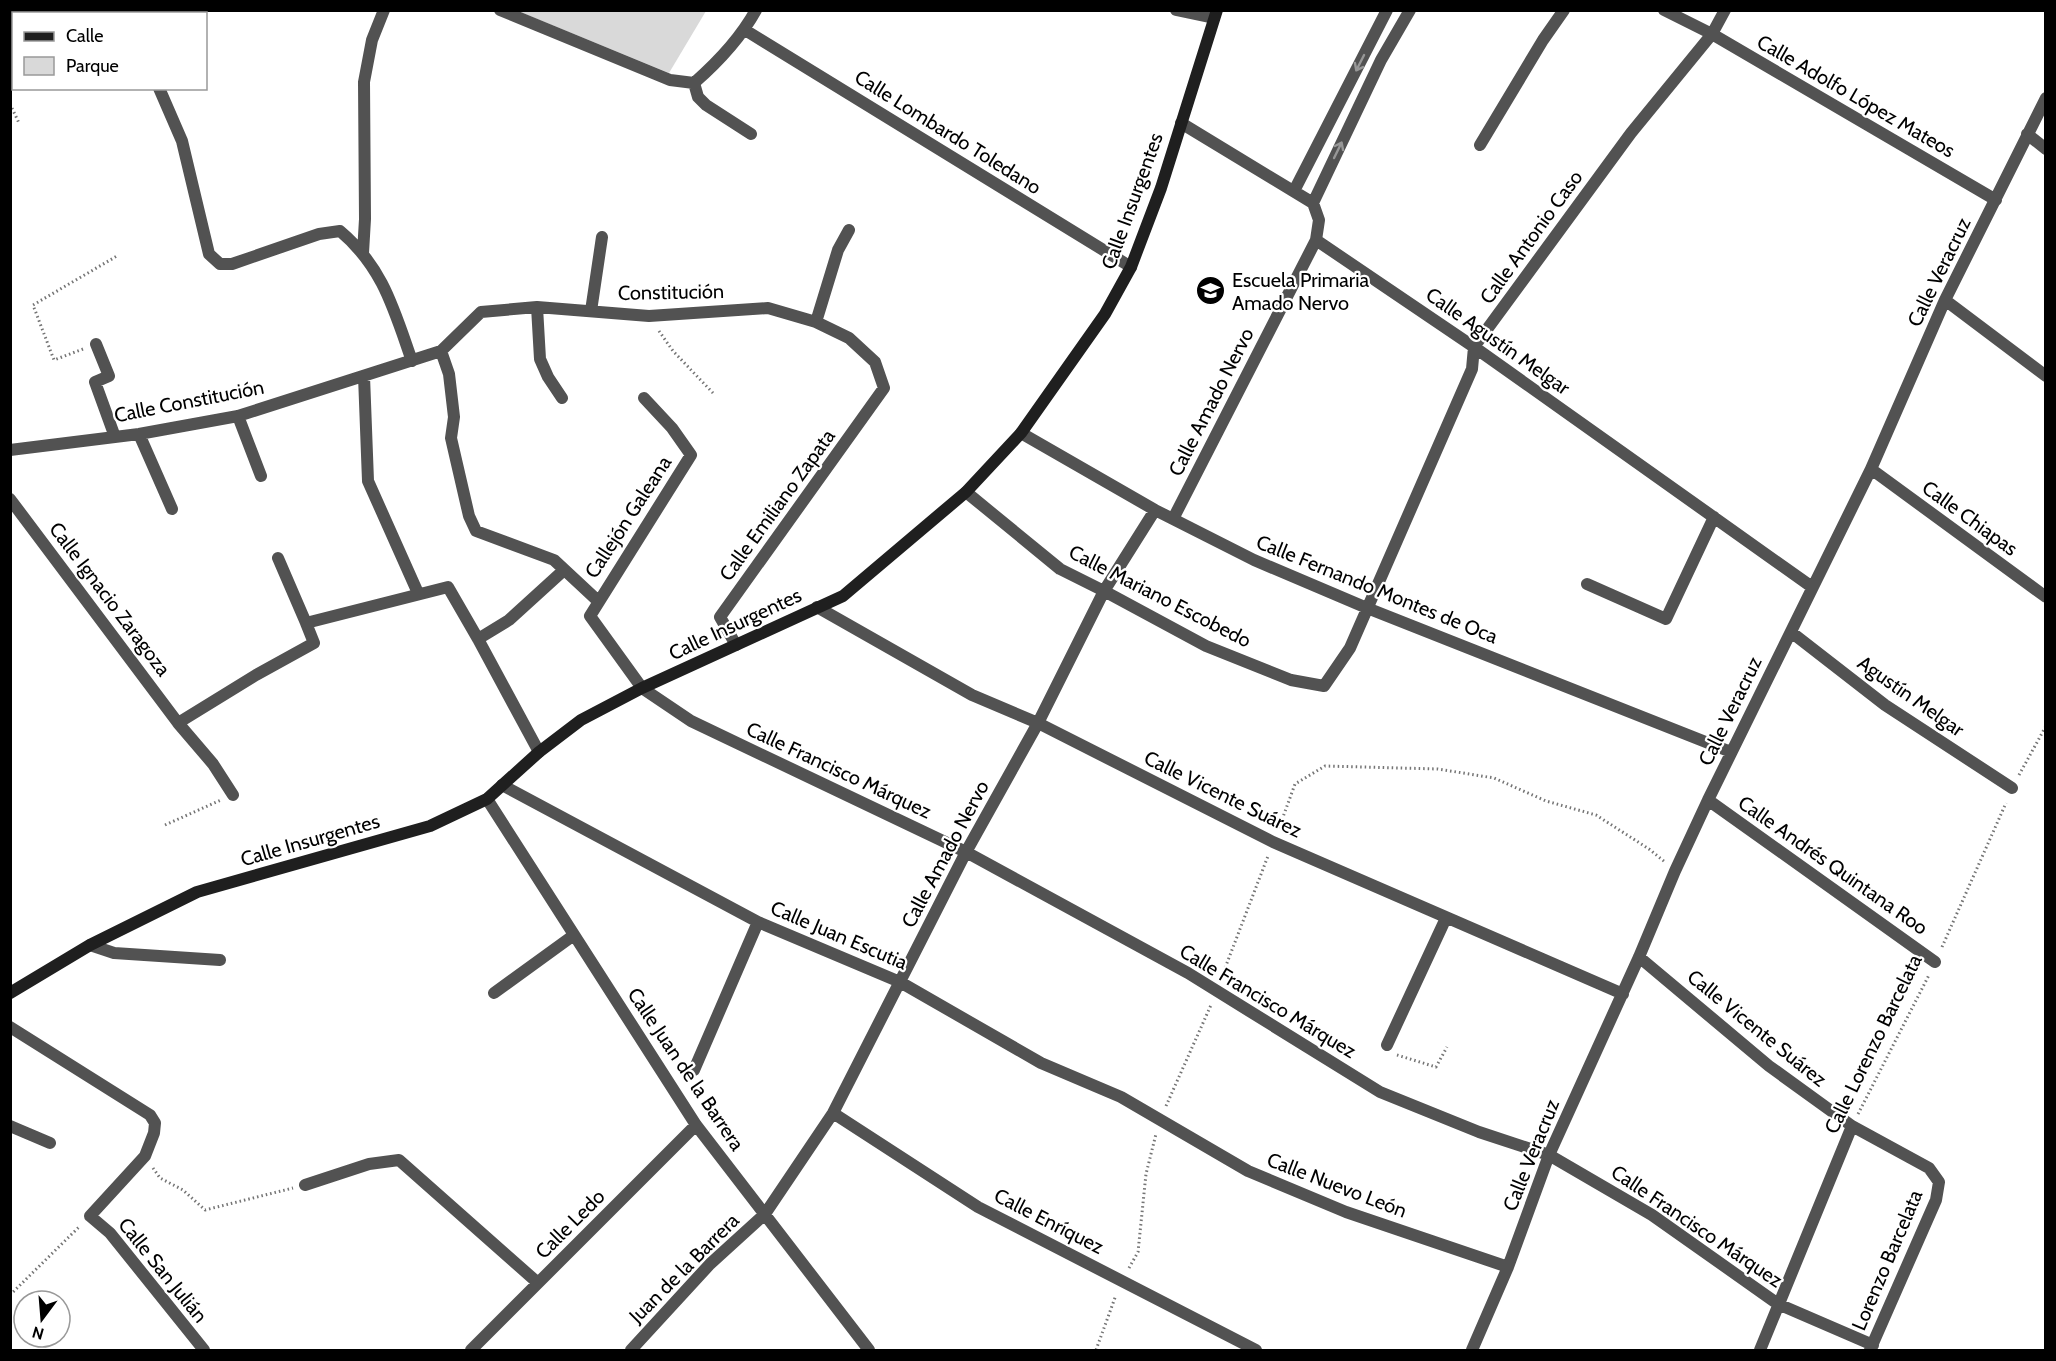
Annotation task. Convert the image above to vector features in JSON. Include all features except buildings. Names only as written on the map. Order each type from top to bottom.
[{"type":"main road","name":"Calle Insurgentes","points":[[10,993],[90,945],[197,891],[430,826],[487,799],[539,752],[581,720],[642,688],[843,596],[966,492],[1021,433],[1105,314],[1131,267],[1161,188],[1216,14]]},
{"type":"street","points":[[363,254],[364,82],[370,47],[384,10]]},
{"type":"street","points":[[500,10],[670,80],[694,83],[715,65],[745,30],[756,10]]},
{"type":"street","points":[[1176,10],[1216,14]]},
{"type":"street","points":[[1294,191],[1387,10]]},
{"type":"street","points":[[1313,203],[1388,48],[1410,10]]},
{"type":"street","points":[[1480,145],[1543,40],[1564,10]]},
{"type":"street","name":"Calle Adolfo López Mateos","points":[[1664,10],[1712,34],[1996,200]]},
{"type":"street","name":"Calle Antonio Caso","points":[[1324,686],[1350,648],[1472,369],[1474,347],[1631,133],[1712,34],[1725,10]]},
{"type":"street","name":"Calle Lombardo Toledano","points":[[745,30],[1131,267]]},
{"type":"street","points":[[1372,38],[1388,48]]},
{"type":"street","points":[[694,83],[698,97],[706,105],[751,134]]},
{"type":"street","points":[[160,90],[182,141],[209,254],[220,264],[232,264],[319,234],[340,231],[375,269],[389,295],[412,361]]},
{"type":"street","name":"Calle Veracruz","points":[[1472,1350],[1509,1267],[1550,1155],[1640,957],[1675,871],[1871,469],[1945,300],[2046,98]]},
{"type":"street","points":[[1181,123],[1313,203],[1319,220],[1316,240]]},
{"type":"street","points":[[2026,134],[2046,149]]},
{"type":"street","points":[[816,322],[838,250],[849,230]]},
{"type":"street","points":[[591,311],[602,237]]},
{"type":"street","name":"Calle Agustín Melgar","points":[[1316,240],[1474,347],[1812,587]]},
{"type":"street","name":"Calle Amado Nervo","points":[[1173,519],[1316,240]]},
{"type":"street","points":[[1945,300],[2046,376]]},
{"type":"street","points":[[537,307],[540,359],[561,398]]},
{"type":"street","name":"Constitución","points":[[441,351],[481,312],[537,307],[649,316],[768,308],[816,322],[849,338],[875,362],[884,388]]},
{"type":"street","points":[[96,344],[109,376],[95,382],[115,437]]},
{"type":"street","name":"Calle Constitución","points":[[10,450],[139,434],[238,416],[441,351]]},
{"type":"street","name":"Callejón Galeana","points":[[441,351],[449,374],[452,395],[454,417],[452,438],[469,516],[476,531],[554,560],[564,570]]},
{"type":"street","points":[[364,376],[368,481],[418,593]]},
{"type":"street","name":"Calle Emiliano Zapata","points":[[736,645],[720,618],[884,388]]},
{"type":"street","name":"Callejón Galeana","points":[[598,601],[691,455],[672,428],[644,398]]},
{"type":"street","points":[[238,416],[261,476]]},
{"type":"street","name":"Calle Fernando Montes de Oca","points":[[1021,433],[1155,510],[1254,561],[1731,753]]},
{"type":"street","points":[[139,434],[172,509]]},
{"type":"street","name":"Calle Chiapas","points":[[1871,469],[2046,597]]},
{"type":"street","name":"Calle Mariano Escobedo","points":[[966,492],[1060,569],[1206,646],[1291,680],[1324,686]]},
{"type":"street","name":"Calle Ignacio Zaragoza","points":[[10,499],[178,723],[213,764],[233,795]]},
{"type":"street","name":"Calle Amado Nervo","points":[[765,1214],[833,1113],[966,852],[1038,723],[1104,591],[1155,510]]},
{"type":"street","points":[[1587,584],[1666,619],[1714,517]]},
{"type":"street","points":[[178,723],[256,675],[314,643],[278,558]]},
{"type":"street","points":[[478,639],[509,620],[564,570],[598,601],[590,616],[642,688]]},
{"type":"street","points":[[306,623],[448,586],[539,752]]},
{"type":"street","name":"Calle Vicente Suárez","points":[[818,607],[972,695],[1038,723],[1273,842],[1623,994]]},
{"type":"street","name":"Agustín Melgar","points":[[1791,632],[1885,705],[2012,788]]},
{"type":"street","name":"Calle Francisco Márquez","points":[[642,688],[691,721],[966,852],[1188,973],[1380,1092],[1479,1132],[1550,1155],[1652,1215],[1778,1304],[1872,1348]]},
{"type":"street","name":"Calle Juan Escutia","points":[[502,785],[758,922],[900,982],[1041,1063],[1121,1097],[1160,1120]]},
{"type":"street","name":"Calle Juan de la Barrera","points":[[487,799],[696,1125],[869,1350]]},
{"type":"street","name":"Calle Andrés Quintana Roo","points":[[1708,800],[1935,962]]},
{"type":"street","name":"Calle Francisco Márquez","points":[[1387,1045],[1446,918]]},
{"type":"street","points":[[694,1070],[758,922]]},
{"type":"street","points":[[495,993],[574,935]]},
{"type":"street","points":[[90,945],[114,953],[220,960]]},
{"type":"street","name":"Calle Vicente Suárez","points":[[1640,957],[1769,1066],[1852,1126]]},
{"type":"street","points":[[10,1027],[117,1092],[150,1115],[154,1123],[154,1133],[145,1156],[90,1216]]},
{"type":"street","name":"Calle Enríquez","points":[[833,1113],[978,1207],[1256,1350]]},
{"type":"street","name":"Calle Nuevo León","points":[[1160,1120],[1248,1171],[1346,1212],[1509,1267]]},
{"type":"street","name":"Calle Ledo","points":[[471,1350],[696,1125]]},
{"type":"street","points":[[10,1126],[50,1143]]},
{"type":"street","name":"Calle Lorenzo Barcelata","points":[[1760,1350],[1852,1126]]},
{"type":"street","name":"Lorenzo Barcelata","points":[[1852,1126],[1929,1168],[1938,1182],[1936,1200],[1872,1348]]},
{"type":"street","points":[[305,1185],[369,1164],[399,1160],[538,1283]]},
{"type":"street","name":"Juan de la Barrera","points":[[631,1350],[710,1264],[765,1214]]},
{"type":"street","name":"Calle San Julián","points":[[90,1216],[110,1233],[204,1350]]},
{"type":"path","points":[[10,104],[19,123]]},
{"type":"path","points":[[96,344],[54,360],[33,305],[117,256]]},
{"type":"path","points":[[649,316],[673,351],[713,393]]},
{"type":"path","name":"Calle Lorenzo Barcelata","points":[[1852,1126],[1935,962],[2012,788],[2046,726]]},
{"type":"path","points":[[1096,1350],[1121,1280],[1138,1251],[1146,1174],[1160,1120],[1217,991],[1295,784],[1325,766],[1438,769],[1494,778],[1546,801],[1596,815],[1648,849],[1675,871]]},
{"type":"path","points":[[165,825],[233,795]]},
{"type":"path","points":[[1387,1045],[1385,1050],[1436,1067],[1447,1047]]},
{"type":"path","points":[[145,1156],[160,1178],[183,1190],[205,1210],[305,1185]]},
{"type":"path","points":[[10,1295],[90,1216]]},
{"type":"green space","points":[[518,11],[706,11],[669,73]]},
{"type":"place","name":"Escuela Primaria Amado Nervo","points":[[1211,291]]}]
